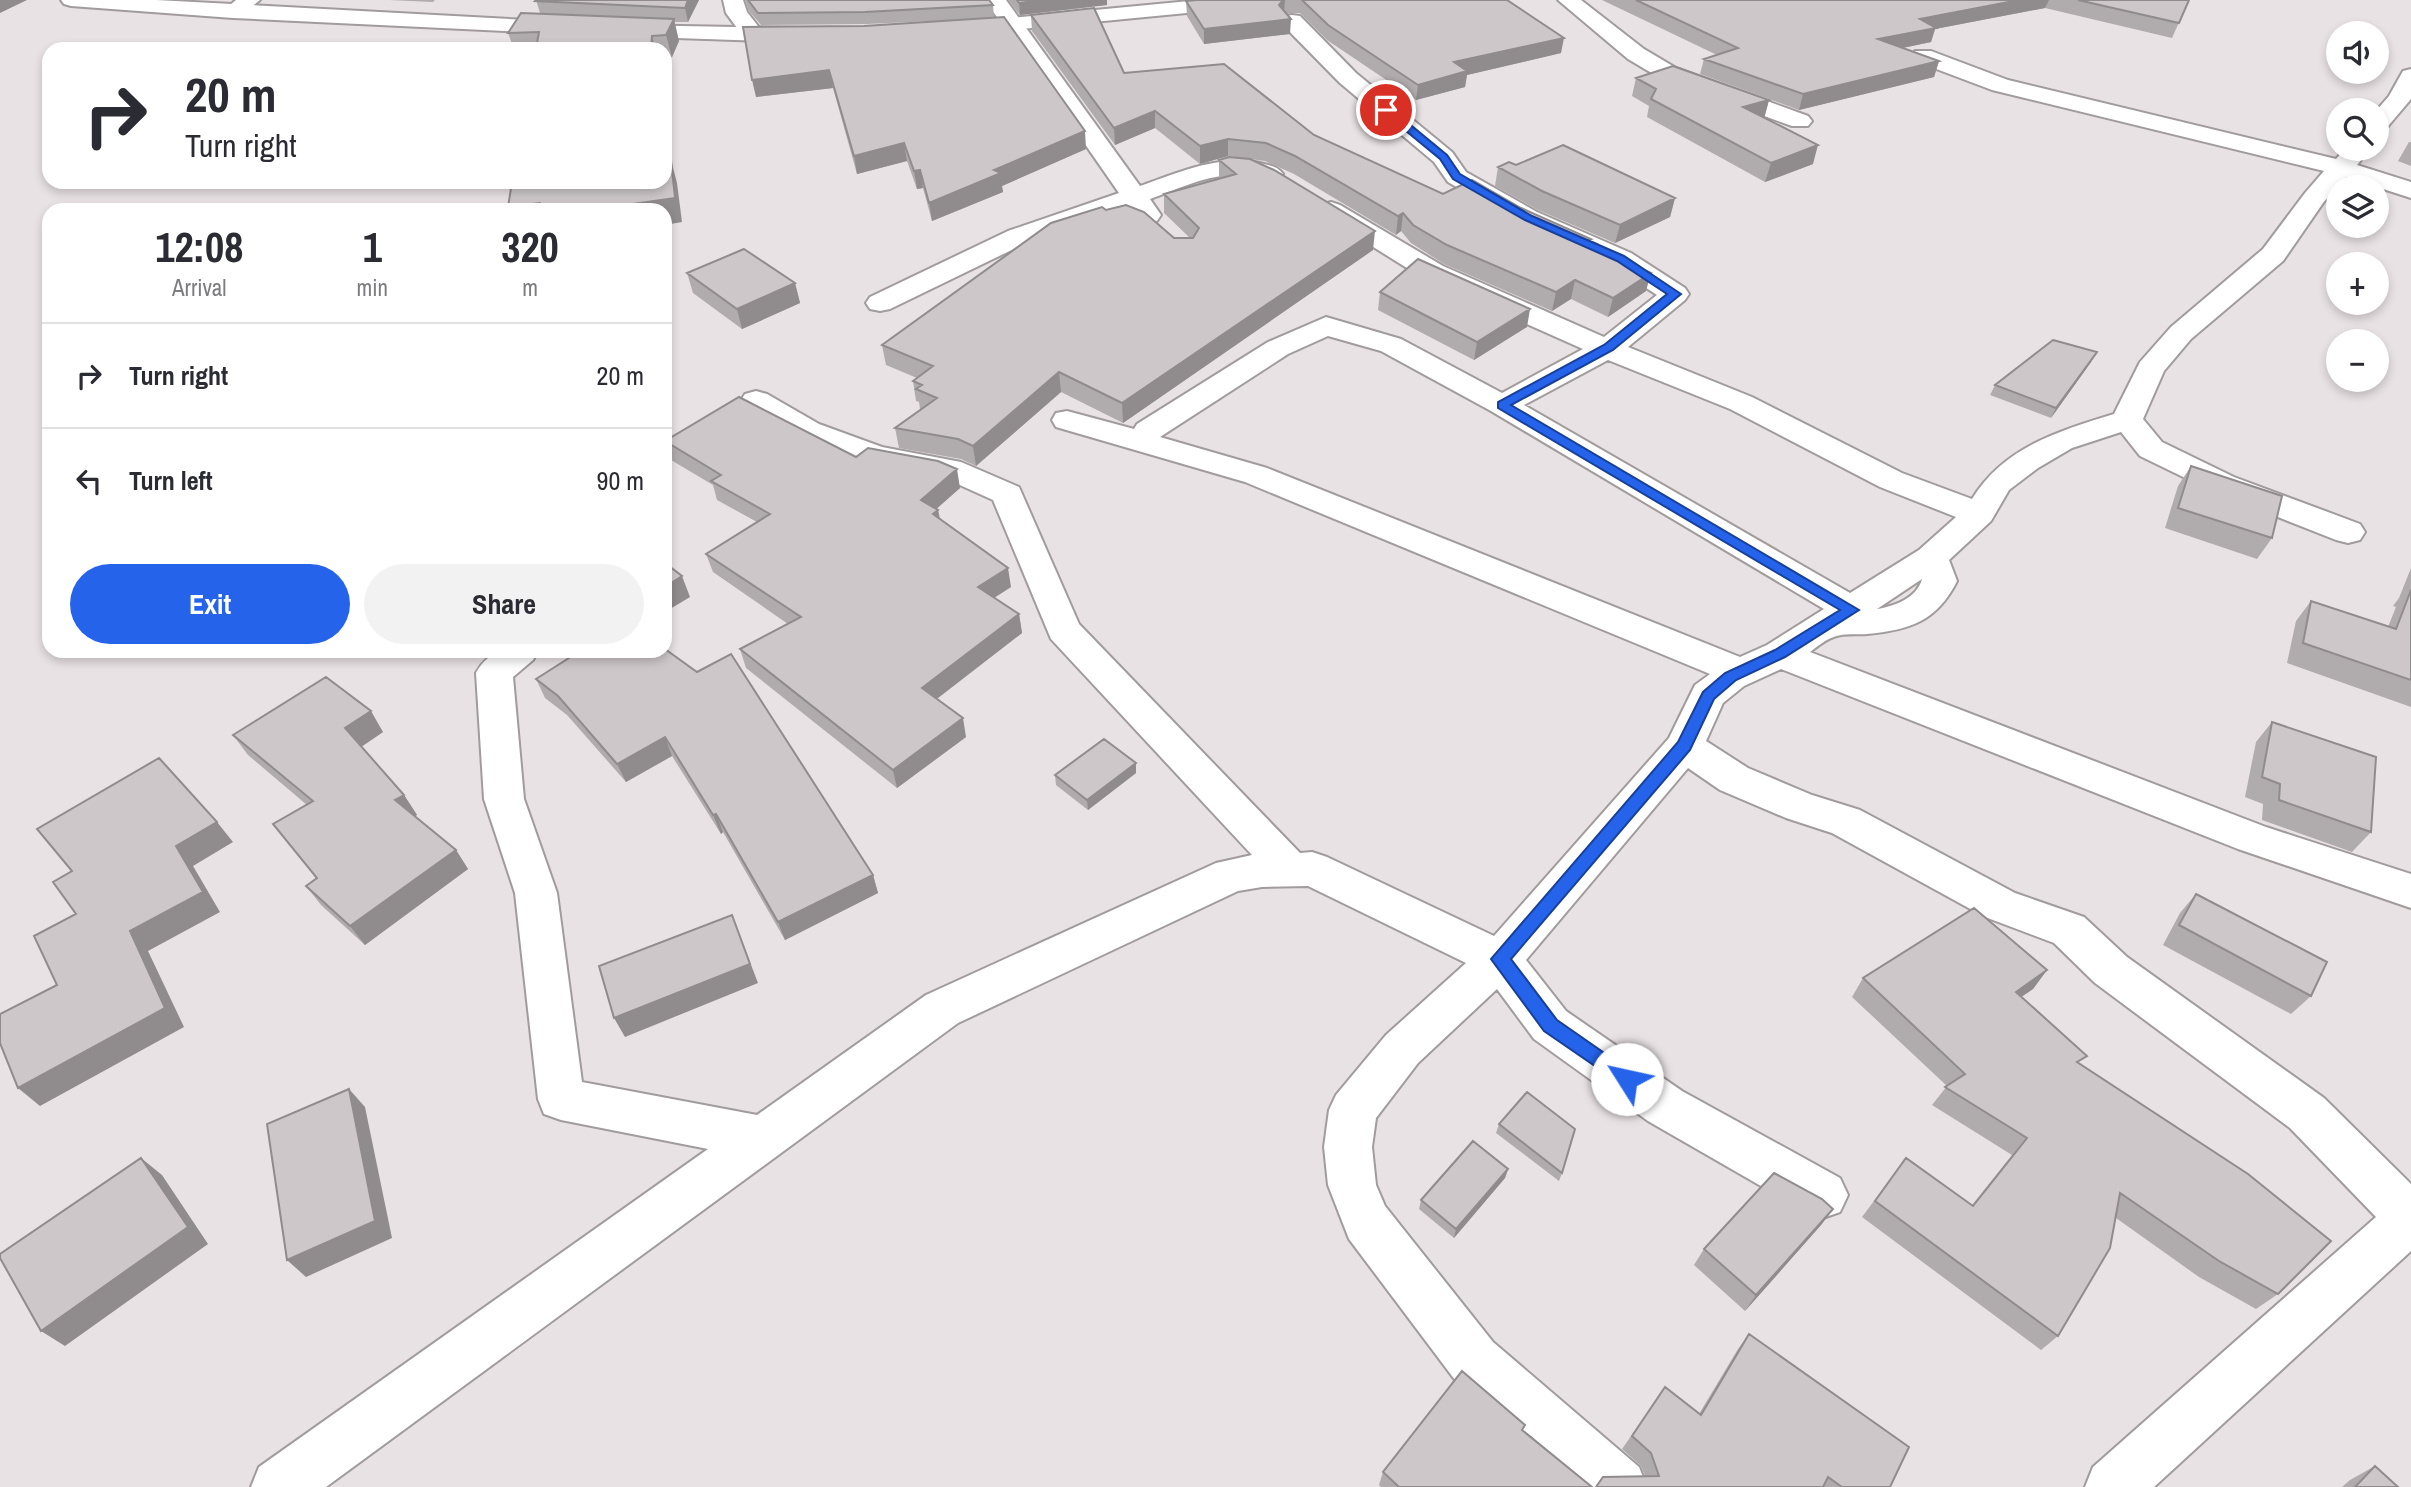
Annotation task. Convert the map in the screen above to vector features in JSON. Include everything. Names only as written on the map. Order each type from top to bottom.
[{"type":"street","points":[[71,0],[241,6],[595,29],[754,35],[817,34]]},
{"type":"street","points":[[733,0],[737,13],[754,35]]},
{"type":"street","points":[[983,0],[990,27]]},
{"type":"street","points":[[995,0],[1159,228],[1109,203]]},
{"type":"street","points":[[935,30],[1259,0]]},
{"type":"street","points":[[1568,0],[1636,54],[1668,73],[1800,121]]},
{"type":"street","points":[[1292,21],[1348,78],[1443,157],[1457,177],[1528,218],[1620,259],[1675,294],[1608,348],[1502,405]]},
{"type":"street","points":[[1923,56],[2000,85],[2326,153]]},
{"type":"street","points":[[2389,111],[2399,99],[2411,76]]},
{"type":"street","points":[[1148,431],[1278,348],[1326,326],[1391,345],[1502,405],[1841,617],[1862,623],[1917,610],[1930,601],[1940,581],[1931,558],[1979,514],[1997,484],[2027,461],[2061,441],[2127,420],[2150,368],[2180,333],[2273,256],[2314,198],[2347,161]]},
{"type":"street","points":[[2356,161],[2411,190]]},
{"type":"street","points":[[880,303],[1017,237],[1109,203],[1227,166],[1255,168],[1299,190],[1433,272],[1536,320],[1741,403],[1891,480],[1979,514]]},
{"type":"street","points":[[756,400],[808,431],[876,456],[950,469],[1007,494],[1064,630],[1290,869]]},
{"type":"street","points":[[1067,420],[1256,475],[1741,672]]},
{"type":"street","points":[[2127,420],[2151,449],[2223,484],[2348,532]]},
{"type":"street","points":[[1619,1487],[1474,1361],[1367,1222],[1352,1185],[1348,1147],[1353,1110],[1402,1049],[1500,959],[1684,746],[1708,695],[1731,677],[1780,654],[1841,617]]},
{"type":"street","points":[[1780,654],[2252,838],[2411,891]]},
{"type":"street","points":[[512,658],[494,673],[504,799],[536,893],[561,1099],[762,1138]]},
{"type":"street","points":[[1684,746],[1734,779],[1800,807],[1846,821],[2000,905],[2069,930],[2111,971],[2307,1114],[2411,1218],[2113,1487]]},
{"type":"street","points":[[279,1487],[942,1009],[1231,875],[1312,869],[1500,959],[1550,1026],[1665,1106],[1823,1195]]},
{"type":"building","points":[[536,0],[688,0],[685,8]]},
{"type":"building","points":[[748,0],[989,0],[993,5],[865,12],[758,13]]},
{"type":"building","points":[[1017,0],[1042,0],[1019,3]]},
{"type":"building","points":[[1283,0],[1279,5],[1291,19],[1204,29],[1186,1]]},
{"type":"building","points":[[1302,0],[1507,0],[1564,38],[1454,62],[1467,71],[1418,85],[1328,25]]},
{"type":"building","points":[[1636,0],[2019,0],[1920,19],[1936,28],[1878,39],[1939,61],[1803,94],[1704,59],[1738,48]]},
{"type":"building","points":[[2078,0],[2189,0],[2179,23]]},
{"type":"building","points":[[1094,8],[1124,73],[1224,64],[1314,135],[1443,194],[1472,180],[1521,208],[1591,239],[1588,240],[1597,244],[1593,247],[1651,273],[1613,298],[1575,280],[1556,292],[1447,245],[1413,225],[1403,213],[1398,216],[1295,156],[1266,143],[1228,139],[1200,146],[1155,111],[1114,128],[1031,15]]},
{"type":"building","points":[[521,13],[674,19],[666,35],[652,36],[652,42],[537,42],[539,32],[508,33]]},
{"type":"building","points":[[1004,17],[1085,131],[994,170],[1001,173],[929,203],[920,170],[914,171],[904,143],[854,156],[829,70],[752,80],[743,27],[864,26]]},
{"type":"building","points":[[1673,66],[1769,100],[1743,107],[1818,145],[1771,163],[1651,99],[1656,89],[1636,78]]},
{"type":"building","points":[[1563,145],[1675,198],[1620,225],[1542,191],[1498,167],[1509,162],[1516,165]]},
{"type":"building","points":[[1229,157],[1250,159],[1274,170],[1375,231],[1122,403],[1059,372],[973,446],[958,439],[895,428],[937,398],[916,389],[922,385],[913,381],[933,366],[882,345],[1051,223],[1102,207],[1106,210],[1126,205],[1144,212],[1174,238],[1193,238],[1199,228],[1164,194],[1236,174],[1219,160]]},
{"type":"building","points":[[672,170],[675,198],[640,203],[509,203],[511,189],[672,189]]},
{"type":"building","points":[[744,249],[795,283],[737,309],[687,273]]},
{"type":"building","points":[[1418,259],[1530,309],[1477,342],[1380,292]]},
{"type":"building","points":[[2053,340],[2097,352],[2056,408],[1995,385]]},
{"type":"building","points":[[739,397],[856,457],[868,448],[938,461],[957,469],[921,500],[938,510],[933,514],[1008,568],[978,587],[1019,614],[922,688],[963,718],[893,770],[740,649],[801,617],[706,554],[770,514],[711,481],[721,475],[672,445],[672,437]]},
{"type":"building","points":[[2191,466],[2282,496],[2272,538],[2178,508]]},
{"type":"building","points":[[672,568],[682,576],[672,582]]},
{"type":"building","points":[[2411,590],[2411,680],[2303,643],[2311,601],[2396,629]]},
{"type":"building","points":[[672,654],[697,672],[731,654],[873,875],[778,922],[716,814],[713,815],[665,737],[617,764],[558,696],[536,679],[569,658],[672,658]]},
{"type":"building","points":[[326,677],[371,711],[345,728],[404,795],[395,800],[456,850],[350,926],[306,886],[317,878],[273,824],[313,801],[233,735]]},
{"type":"building","points":[[2272,722],[2376,757],[2371,832],[2279,800],[2280,784],[2262,777]]},
{"type":"building","points":[[1104,739],[1136,763],[1087,800],[1055,775]]},
{"type":"building","points":[[159,758],[217,822],[176,846],[203,892],[130,931],[165,1008],[18,1088],[0,1043],[0,1014],[57,985],[34,936],[76,914],[53,882],[72,871],[37,829]]},
{"type":"building","points":[[2196,894],[2327,962],[2311,996],[2179,925]]},
{"type":"building","points":[[1974,908],[2047,970],[2016,992],[2087,1056],[2077,1062],[2248,1174],[2331,1241],[2278,1294],[2219,1261],[2120,1193],[2110,1248],[2058,1336],[1875,1201],[1906,1158],[1973,1206],[2027,1138],[1945,1087],[1965,1074],[1863,978]]},
{"type":"building","points":[[732,915],[750,964],[614,1018],[599,966]]},
{"type":"building","points":[[349,1089],[375,1221],[287,1260],[267,1124]]},
{"type":"building","points":[[1527,1092],[1575,1129],[1562,1173],[1499,1124]]},
{"type":"building","points":[[1473,1141],[1508,1169],[1456,1229],[1421,1200]]},
{"type":"building","points":[[141,1158],[188,1227],[41,1331],[0,1254]]},
{"type":"building","points":[[1774,1173],[1822,1199],[1833,1209],[1756,1295],[1704,1249]]},
{"type":"building","points":[[1749,1334],[1909,1447],[1890,1487],[1842,1487],[1828,1477],[1823,1487],[1596,1487],[1603,1477],[1659,1476],[1651,1453],[1632,1436],[1665,1387],[1701,1415]]},
{"type":"building","points":[[1462,1371],[1525,1425],[1522,1430],[1592,1487],[1399,1487],[1383,1472]]},
{"type":"building","points":[[2375,1466],[2398,1487],[2355,1487]]},
{"type":"route","points":[[1386,110],[1443,157],[1457,177],[1528,218],[1620,259],[1675,294],[1608,348],[1502,405],[1852,610],[1780,654],[1731,677],[1708,695],[1684,746],[1500,959],[1550,1026],[1627,1079]]}]
